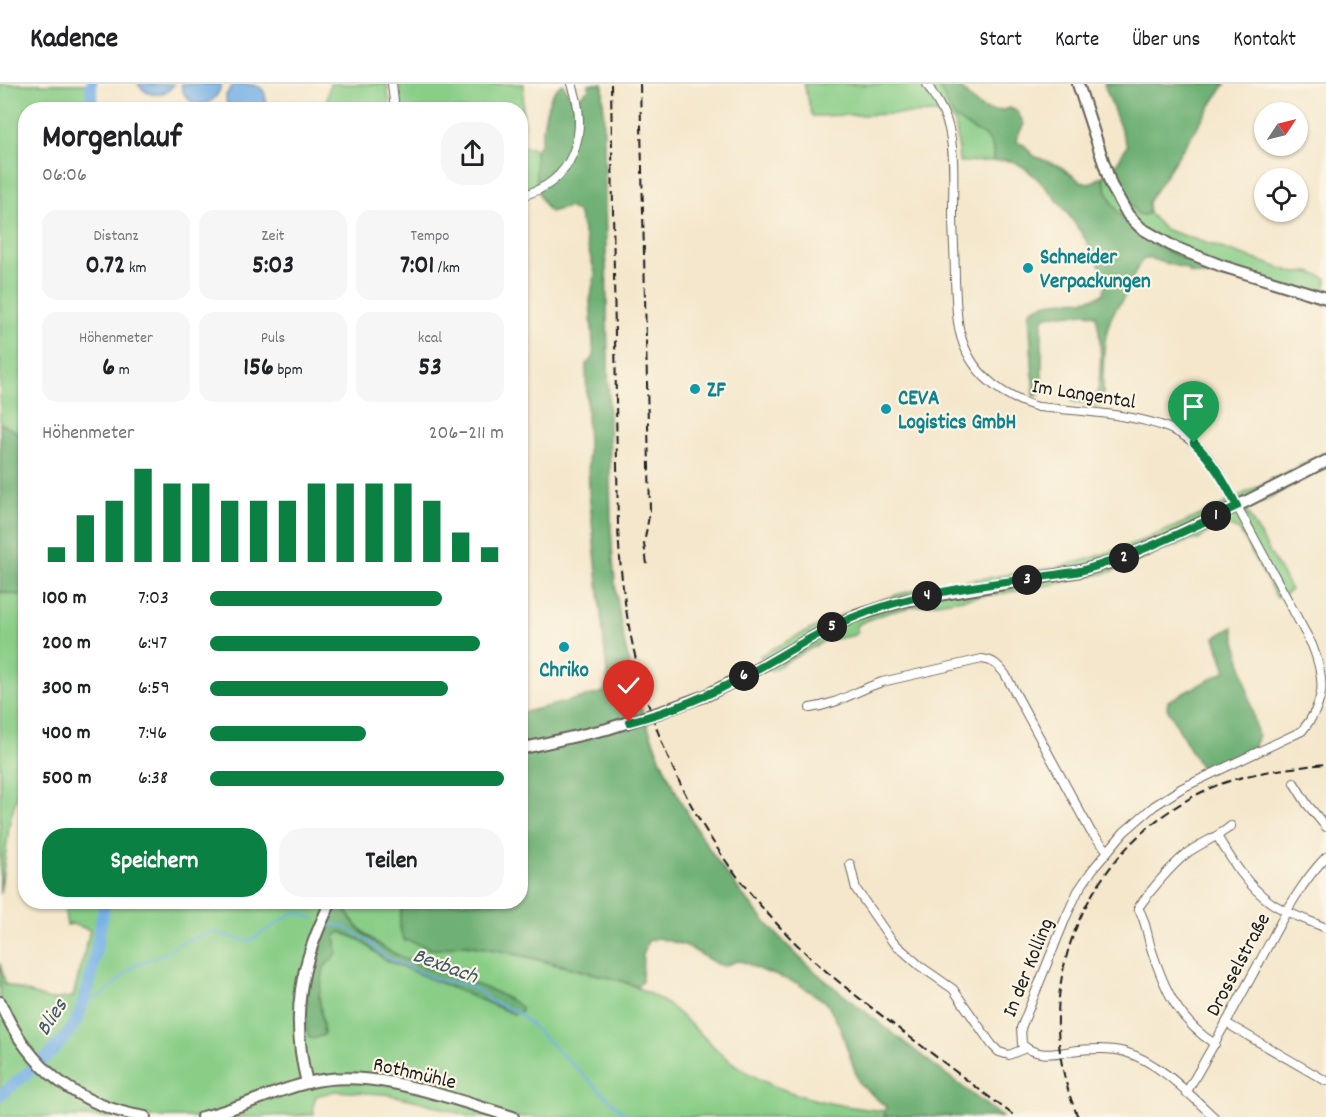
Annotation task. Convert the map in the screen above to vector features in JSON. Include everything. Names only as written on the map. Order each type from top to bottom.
[{"type":"street","points":[[392,84],[394,102]]},
{"type":"street","points":[[528,194],[536,191],[561,173],[573,156],[578,142],[580,108],[572,84]]},
{"type":"street","name":"Im Langental","points":[[927,84],[941,108],[950,132],[953,156],[957,321],[965,349],[983,376],[1008,396],[1038,407],[1139,420],[1164,426],[1179,433],[1207,455],[1237,506]]},
{"type":"street","points":[[1078,84],[1112,185],[1128,215],[1141,228],[1174,247],[1212,262],[1326,298]]},
{"type":"street","points":[[528,747],[607,729],[707,695],[822,632],[878,608],[939,593],[1090,568],[1122,559],[1237,506],[1326,461]]},
{"type":"street","name":"In der Kolling","points":[[850,864],[856,889],[892,941],[920,966],[953,989],[999,1052],[1009,1056],[1026,1048],[1021,1040],[1021,1028],[1066,917],[1078,891],[1107,850],[1154,806],[1182,788],[1302,731],[1316,714],[1321,703],[1323,682],[1318,659],[1237,506]]},
{"type":"street","points":[[810,708],[834,704],[882,682],[982,659],[989,660],[997,664],[1005,674],[1091,832],[1107,850]]},
{"type":"street","points":[[1294,783],[1307,804],[1326,827]]},
{"type":"street","points":[[1215,1044],[1184,1020],[1169,996],[1144,919],[1138,908],[1174,865],[1196,847],[1231,826]]},
{"type":"street","points":[[1217,836],[1246,880],[1271,903],[1326,928]]},
{"type":"street","name":"Drosselstraße","points":[[1186,1093],[1215,1044],[1286,911],[1311,874],[1326,857]]},
{"type":"street","points":[[307,1083],[301,1059],[298,1008],[308,959],[327,909]]},
{"type":"street","points":[[0,1002],[20,1040],[40,1065],[67,1088],[111,1109],[145,1117]]},
{"type":"street","points":[[1226,1023],[1326,1081]]},
{"type":"street","points":[[1026,1048],[1038,1053],[1050,1054],[1109,1049],[1124,1052],[1151,1064],[1214,1117]]},
{"type":"street","name":"Rothmühle","points":[[202,1117],[237,1108],[307,1083],[330,1079],[373,1080],[430,1093],[513,1117]]},
{"type":"green space","points":[[0,84],[94,84],[95,102],[18,102],[18,434],[0,423]]},
{"type":"green space","points":[[330,84],[387,84],[389,102],[326,102]]},
{"type":"green space","points":[[399,84],[524,84],[523,102],[400,102]]},
{"type":"green space","points":[[563,84],[573,101],[589,89],[588,84],[603,84],[611,527],[616,588],[625,646],[639,701],[659,755],[683,806],[713,855],[748,902],[789,947],[842,994],[1002,1117],[885,1116],[886,1107],[859,1083],[840,1027],[826,1002],[797,983],[744,962],[737,961],[724,966],[685,945],[658,938],[648,941],[643,955],[642,982],[637,987],[622,981],[487,948],[458,945],[431,949],[405,941],[402,936],[400,922],[402,909],[528,909],[528,711],[604,692],[608,683],[589,493],[586,364],[594,357],[590,301],[595,273],[578,212],[568,207],[550,212],[538,190],[536,174],[535,149],[540,145],[546,111],[557,88]]},
{"type":"green space","points":[[804,84],[938,84],[953,115],[987,138],[993,151],[993,161],[959,162],[954,121],[939,113],[812,116]]},
{"type":"green space","points":[[938,84],[957,84],[974,102],[986,110],[1001,111],[1010,108],[1017,111],[1024,124],[1016,139],[1034,156],[1061,167],[1089,184],[1103,176],[1110,198],[1121,217],[1135,231],[1171,253],[1233,276],[1230,279],[1189,273],[1187,269],[1144,259],[1114,312],[1107,330],[1104,350],[1103,401],[1100,406],[1072,402],[1073,397],[1090,399],[1097,395],[1101,355],[1096,315],[1087,313],[1046,316],[1042,321],[1042,390],[1034,397],[1029,311],[1046,303],[1094,298],[1103,294],[1105,282],[1092,250],[1067,212],[1037,178],[1011,161],[993,161],[993,151],[987,138],[955,118]]},
{"type":"green space","points":[[1104,84],[1225,84],[1148,202],[1149,213],[1143,215],[1138,214],[1129,202],[1113,170],[1127,146]]},
{"type":"green space","points":[[528,148],[535,149],[537,186],[528,189]]},
{"type":"green space","points":[[1113,170],[1129,202],[1143,215],[1149,213],[1164,229],[1296,273],[1310,272],[1326,278],[1326,305],[1214,270],[1148,242],[1125,222],[1113,205],[1103,176]]},
{"type":"green space","points":[[0,423],[18,434],[18,595],[0,592]]},
{"type":"green space","points":[[1326,452],[1326,468],[1246,510],[1291,590],[1277,598],[1239,530],[1225,524],[1213,528],[1199,540],[1183,543],[1109,572],[1057,584],[926,604],[884,614],[857,625],[858,631],[855,635],[824,641],[770,671],[760,656],[837,617],[877,601],[939,585],[1061,566],[1113,551],[1175,527]]},
{"type":"green space","points":[[0,592],[18,595],[18,792],[10,820],[0,894]]},
{"type":"green space","points":[[1233,627],[1258,736],[1253,748],[1202,770],[1167,708],[1168,701],[1226,671],[1215,637]]},
{"type":"green space","points":[[64,909],[336,909],[316,952],[306,990],[324,1034],[319,996],[324,967],[337,953],[335,936],[341,932],[360,940],[384,959],[507,1011],[380,946],[359,928],[347,913],[348,909],[402,909],[400,922],[405,941],[414,941],[429,949],[458,944],[501,951],[622,981],[647,992],[671,1007],[725,1057],[760,1080],[821,1101],[884,1111],[885,1116],[888,1117],[471,1117],[419,1101],[385,1094],[335,1091],[316,1096],[314,1114],[308,1115],[0,1117],[0,963],[5,984],[50,1000],[73,997],[90,930],[72,924],[67,925]]},
{"type":"green space","points":[[335,909],[348,909],[347,913],[362,932],[382,947],[404,958],[501,995],[521,1007],[521,1011],[514,1014],[384,959],[360,940],[341,932],[335,936],[337,953],[324,967],[319,996],[324,1035],[313,1039],[309,1037],[305,1003],[318,951]]},
{"type":"water","points":[[138,84],[174,84],[166,92],[151,94]]},
{"type":"water","points":[[181,84],[221,84],[218,93],[208,102],[192,102],[184,93]]},
{"type":"water","points":[[234,84],[248,84],[263,90],[266,101],[226,102],[226,95]]},
{"type":"waterway","name":"Blies","points":[[91,84],[92,102]]},
{"type":"waterway","name":"Blies","points":[[0,1096],[50,1054],[78,1018],[90,981],[104,909]]},
{"type":"waterway","name":"Bexbach","points":[[83,999],[100,997],[135,965],[168,952],[180,943],[213,932],[246,941],[253,939],[294,912],[314,918]]},
{"type":"waterway","name":"Bexbach","points":[[327,923],[345,927],[367,940],[384,956],[401,964],[437,980],[467,985],[484,994],[488,1000],[517,1012],[628,1117]]},
{"type":"railway","points":[[611,84],[618,527],[623,589],[633,648],[649,705],[670,760],[696,813],[727,863],[765,910],[808,955],[867,1004],[1016,1117]]},
{"type":"railway","points":[[640,84],[650,510],[644,544],[647,564]]},
{"type":"railway","points":[[1078,1117],[1063,1071],[1058,1024],[1062,977],[1074,932],[1095,890],[1122,853],[1157,820],[1198,794],[1244,777],[1326,764]]},
{"type":"place","name":"Schneider Verpackungen","points":[[1028,268]]},
{"type":"place","name":"ZF","points":[[695,389]]},
{"type":"place","name":"CEVA Logistics GmbH","points":[[886,409]]},
{"type":"place","name":"Chriko","points":[[564,647]]},
{"type":"route","points":[[629,722],[707,695],[822,632],[878,608],[939,593],[1028,580],[1100,566],[1161,542],[1237,506],[1218,471],[1207,455],[1194,443]]}]
